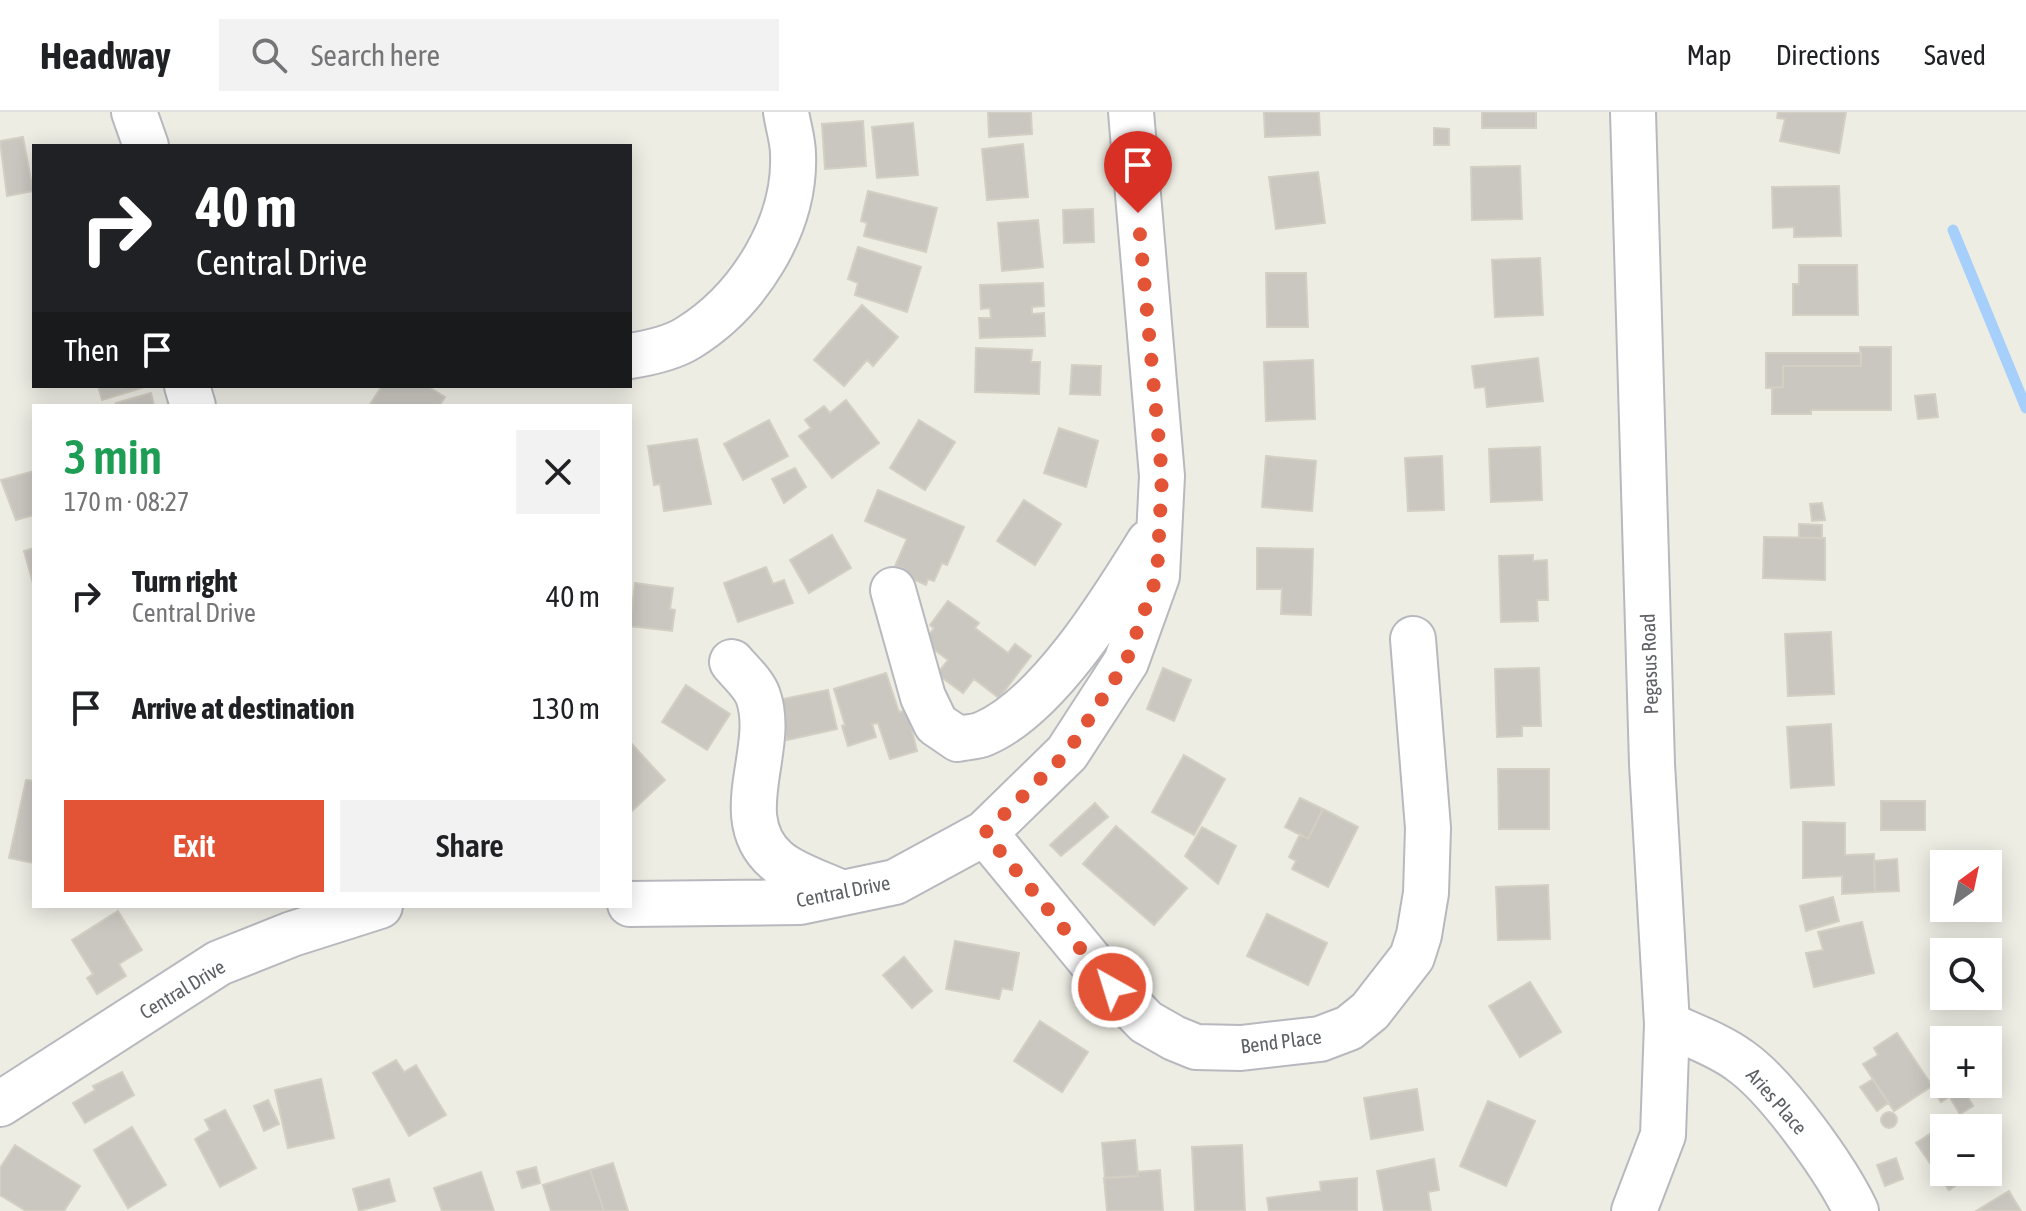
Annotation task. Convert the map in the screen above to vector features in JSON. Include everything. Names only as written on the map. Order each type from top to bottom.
[{"type":"street","points":[[134,112],[145,144]]},
{"type":"street","points":[[632,355],[687,338],[741,293],[772,247],[790,185],[793,154],[786,112]]},
{"type":"street","name":"Central Drive","points":[[632,904],[800,902],[895,882],[985,833],[1067,753],[1126,662],[1157,576],[1162,476],[1131,112]]},
{"type":"street","name":"Pegasus Road","points":[[1633,112],[1652,748],[1667,1024],[1663,1135],[1634,1211]]},
{"type":"street","points":[[893,590],[923,697],[936,724],[958,739],[983,734],[1016,713],[1090,634],[1159,527]]},
{"type":"street","name":"Bend Place","points":[[985,833],[1112,987],[1146,1022],[1174,1038],[1196,1047],[1241,1048],[1320,1039],[1349,1028],[1370,1011],[1412,957],[1424,907],[1428,828],[1413,639]]},
{"type":"street","points":[[732,662],[758,694],[764,725],[753,819],[760,843],[777,862],[842,893]]},
{"type":"street","name":"Central Drive","points":[[0,1104],[219,963],[292,934],[374,908]]},
{"type":"street","name":"Aries Place","points":[[1667,1024],[1740,1060],[1778,1098],[1816,1147],[1856,1211]]},
{"type":"building","points":[[988,112],[1031,112],[1032,134],[989,137]]},
{"type":"building","points":[[1264,112],[1319,112],[1320,135],[1265,137]]},
{"type":"building","points":[[1482,112],[1536,112],[1536,128],[1482,128]]},
{"type":"building","points":[[1778,112],[1846,112],[1839,153],[1780,141],[1785,119],[1777,118]]},
{"type":"building","points":[[863,121],[866,166],[825,169],[822,124]]},
{"type":"building","points":[[913,123],[918,175],[877,178],[872,127]]},
{"type":"building","points":[[1434,128],[1449,129],[1449,145],[1434,145]]},
{"type":"building","points":[[23,137],[32,191],[7,196],[0,141]]},
{"type":"building","points":[[1023,144],[1028,197],[987,200],[982,149]]},
{"type":"building","points":[[1520,166],[1522,219],[1472,220],[1471,167]]},
{"type":"building","points":[[1318,172],[1325,223],[1276,229],[1269,177]]},
{"type":"building","points":[[1839,186],[1841,236],[1794,237],[1794,227],[1773,228],[1772,187]]},
{"type":"building","points":[[868,191],[937,208],[926,252],[864,236],[867,223],[861,221]]},
{"type":"building","points":[[1093,209],[1094,242],[1064,243],[1063,210]]},
{"type":"building","points":[[1038,220],[1043,267],[1002,271],[998,223]]},
{"type":"building","points":[[858,247],[921,267],[907,312],[855,295],[858,283],[848,279]]},
{"type":"building","points":[[1540,258],[1543,315],[1495,317],[1492,260]]},
{"type":"building","points":[[1799,265],[1857,265],[1858,315],[1793,315],[1793,284],[1799,284]]},
{"type":"building","points":[[1266,273],[1306,273],[1308,327],[1267,327]]},
{"type":"building","points":[[1043,283],[1044,306],[1032,307],[1032,314],[1044,313],[1045,336],[980,338],[979,318],[991,318],[990,308],[981,309],[980,285]]},
{"type":"building","points":[[862,305],[898,337],[873,366],[867,360],[844,386],[814,360]]},
{"type":"building","points":[[1860,347],[1891,347],[1891,410],[1811,410],[1811,414],[1772,414],[1772,388],[1783,387],[1783,366],[1861,366]]},
{"type":"building","points":[[976,348],[1032,350],[1031,362],[1040,362],[1039,394],[975,392]]},
{"type":"building","points":[[1766,353],[1861,353],[1861,366],[1783,366],[1783,387],[1766,388]]},
{"type":"building","points":[[1538,358],[1543,401],[1487,407],[1485,387],[1475,388],[1472,366]]},
{"type":"building","points":[[1313,360],[1315,419],[1266,421],[1264,362]]},
{"type":"building","points":[[1072,365],[1101,366],[1100,395],[1070,394]]},
{"type":"building","points":[[99,388],[142,388],[102,400]]},
{"type":"building","points":[[381,388],[430,388],[445,397],[440,404],[370,404]]},
{"type":"building","points":[[151,393],[154,404],[116,404]]},
{"type":"building","points":[[1935,394],[1938,417],[1918,419],[1915,396]]},
{"type":"building","points":[[846,400],[879,443],[832,478],[799,436],[811,428],[805,420],[824,406],[830,413]]},
{"type":"building","points":[[769,420],[788,456],[743,480],[724,444]]},
{"type":"building","points":[[919,420],[955,442],[925,490],[890,468]]},
{"type":"building","points":[[1059,428],[1098,441],[1086,487],[1044,473]]},
{"type":"building","points":[[697,439],[711,504],[664,511],[660,484],[654,485],[648,446]]},
{"type":"building","points":[[1540,447],[1542,500],[1491,502],[1489,449]]},
{"type":"building","points":[[1266,456],[1316,461],[1312,511],[1262,507]]},
{"type":"building","points":[[1442,456],[1444,510],[1408,511],[1405,458]]},
{"type":"building","points":[[795,468],[806,487],[784,503],[772,479]]},
{"type":"building","points":[[32,472],[32,516],[16,520],[1,480]]},
{"type":"building","points":[[878,490],[964,527],[947,565],[942,563],[934,581],[928,579],[926,585],[899,573],[902,568],[895,566],[907,539],[865,521]]},
{"type":"building","points":[[1024,500],[1061,524],[1035,565],[997,541]]},
{"type":"building","points":[[1822,503],[1825,520],[1812,521],[1810,504]]},
{"type":"building","points":[[1799,524],[1822,525],[1822,538],[1799,538]]},
{"type":"building","points":[[832,535],[851,568],[809,593],[790,560]]},
{"type":"building","points":[[1764,537],[1825,538],[1825,580],[1763,578]]},
{"type":"building","points":[[1257,548],[1313,549],[1311,615],[1281,614],[1282,589],[1257,589]]},
{"type":"building","points":[[32,549],[32,580],[24,551]]},
{"type":"building","points":[[1533,555],[1533,561],[1547,560],[1548,600],[1537,600],[1538,621],[1501,622],[1499,556]]},
{"type":"building","points":[[766,567],[773,584],[784,580],[793,603],[738,622],[724,583]]},
{"type":"building","points":[[635,583],[673,588],[670,609],[675,610],[672,631],[632,626]]},
{"type":"building","points":[[948,601],[979,623],[975,628],[1008,653],[1015,644],[1031,656],[999,698],[974,679],[963,693],[937,674],[948,660],[924,642],[934,628],[930,625]]},
{"type":"building","points":[[1831,632],[1834,694],[1788,696],[1785,634]]},
{"type":"building","points":[[1163,668],[1191,680],[1174,721],[1147,709]]},
{"type":"building","points":[[1539,668],[1541,726],[1522,726],[1522,736],[1497,737],[1495,669]]},
{"type":"building","points":[[886,673],[899,712],[907,710],[917,751],[890,759],[878,723],[872,724],[876,737],[848,746],[834,689]]},
{"type":"building","points":[[686,685],[730,714],[707,750],[662,722]]},
{"type":"building","points":[[828,690],[837,729],[787,740],[778,700]]},
{"type":"building","points":[[1831,724],[1834,785],[1791,788],[1787,727]]},
{"type":"building","points":[[632,744],[665,780],[632,811]]},
{"type":"building","points":[[1184,755],[1225,779],[1194,835],[1152,812]]},
{"type":"building","points":[[1498,769],[1549,769],[1549,829],[1499,829]]},
{"type":"building","points":[[26,780],[32,781],[32,863],[9,858]]},
{"type":"building","points":[[1300,798],[1323,809],[1308,839],[1285,827]]},
{"type":"building","points":[[1881,801],[1925,801],[1925,830],[1881,830]]},
{"type":"building","points":[[1095,803],[1108,817],[1061,856],[1050,845]]},
{"type":"building","points":[[1323,809],[1358,827],[1328,887],[1292,869],[1296,861],[1289,857],[1300,834],[1308,839]]},
{"type":"building","points":[[1803,822],[1845,823],[1845,855],[1874,854],[1875,892],[1842,894],[1842,876],[1803,878]]},
{"type":"building","points":[[1116,826],[1187,888],[1154,925],[1083,864]]},
{"type":"building","points":[[1202,827],[1236,846],[1218,884],[1185,856]]},
{"type":"building","points":[[1897,859],[1899,891],[1875,892],[1874,861]]},
{"type":"building","points":[[1548,885],[1550,939],[1498,940],[1496,887]]},
{"type":"building","points":[[1833,897],[1839,921],[1806,931],[1800,906]]},
{"type":"building","points":[[118,911],[142,950],[119,964],[126,976],[97,994],[87,978],[93,974],[72,940]]},
{"type":"building","points":[[1267,914],[1327,943],[1308,985],[1247,956]]},
{"type":"building","points":[[1862,922],[1874,973],[1814,987],[1806,953],[1823,950],[1818,932]]},
{"type":"building","points":[[955,941],[1019,953],[1012,990],[1002,988],[999,999],[946,989]]},
{"type":"building","points":[[904,957],[932,991],[912,1008],[883,975]]},
{"type":"building","points":[[1530,982],[1561,1032],[1520,1057],[1489,1006]]},
{"type":"building","points":[[1040,1021],[1088,1052],[1062,1092],[1014,1061]]},
{"type":"building","points":[[1897,1033],[1930,1087],[1894,1111],[1863,1064],[1878,1055],[1874,1048]]},
{"type":"building","points":[[396,1060],[404,1072],[416,1065],[446,1115],[409,1136],[373,1073]]},
{"type":"building","points":[[122,1072],[134,1095],[85,1123],[73,1103],[95,1090],[93,1086]]},
{"type":"building","points":[[321,1079],[334,1138],[288,1148],[275,1090]]},
{"type":"building","points":[[1873,1079],[1888,1103],[1877,1111],[1860,1087]]},
{"type":"building","points":[[1417,1089],[1423,1130],[1371,1139],[1364,1098]]},
{"type":"building","points":[[1968,1098],[1973,1106],[1960,1114],[1951,1099]]},
{"type":"building","points":[[268,1100],[279,1124],[264,1131],[254,1106]]},
{"type":"building","points":[[1488,1101],[1535,1121],[1506,1186],[1460,1166]]},
{"type":"building","points":[[225,1110],[256,1168],[220,1187],[195,1139],[210,1130],[205,1120]]},
{"type":"building","points":[[1889,1112],[1895,1114],[1895,1126],[1889,1128],[1883,1126],[1881,1120],[1883,1114]]},
{"type":"building","points":[[132,1127],[166,1185],[128,1208],[94,1150]]},
{"type":"building","points":[[1930,1134],[1930,1163],[1916,1143]]},
{"type":"building","points":[[1135,1140],[1138,1176],[1105,1178],[1102,1143]]},
{"type":"building","points":[[15,1145],[80,1186],[64,1211],[26,1211],[0,1195],[0,1168]]},
{"type":"building","points":[[1242,1145],[1245,1211],[1195,1211],[1192,1147]]},
{"type":"building","points":[[1896,1158],[1903,1179],[1885,1186],[1877,1165]]},
{"type":"building","points":[[1434,1159],[1439,1190],[1428,1192],[1431,1211],[1384,1211],[1377,1171]]},
{"type":"building","points":[[613,1163],[628,1211],[604,1211],[590,1170]]},
{"type":"building","points":[[536,1167],[540,1183],[522,1188],[517,1172]]},
{"type":"building","points":[[590,1170],[604,1211],[551,1211],[543,1185]]},
{"type":"building","points":[[1160,1170],[1163,1211],[1107,1211],[1104,1178],[1138,1176],[1137,1172]]},
{"type":"building","points":[[481,1172],[494,1211],[442,1211],[434,1188]]},
{"type":"building","points":[[1357,1178],[1357,1211],[1269,1211],[1267,1198],[1321,1191],[1320,1182]]},
{"type":"building","points":[[389,1179],[395,1201],[359,1211],[353,1189]]},
{"type":"building","points":[[2009,1191],[2021,1211],[1976,1211]]},
{"type":"waterway","points":[[1953,230],[2026,408]]},
{"type":"route","points":[[1112,987],[985,833],[1067,753],[1126,662],[1157,576],[1162,476],[1138,213]]}]
